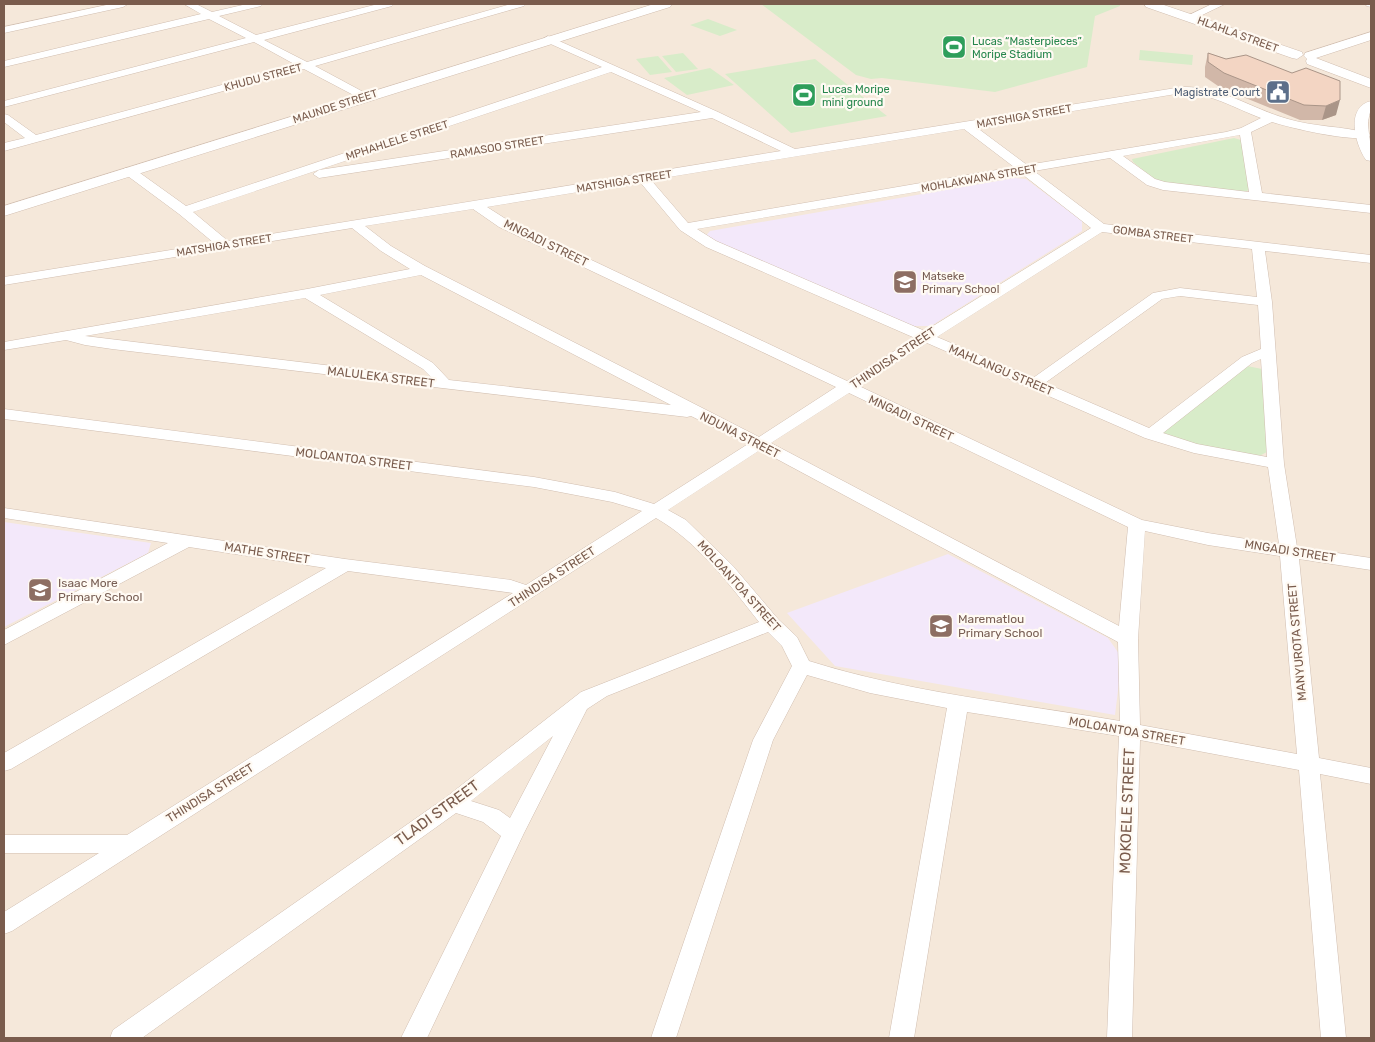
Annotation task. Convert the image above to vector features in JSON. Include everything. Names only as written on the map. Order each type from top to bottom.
[{"type":"street","points":[[4,30],[123,4]]},
{"type":"street","points":[[188,4],[365,97]]},
{"type":"street","points":[[4,64],[258,4]]},
{"type":"street","points":[[4,104],[257,40],[389,4]]},
{"type":"street","name":"KHUDU STREET","points":[[4,147],[305,66],[521,4]]},
{"type":"street","name":"MAUNDE STREET","points":[[4,211],[666,4]]},
{"type":"street","name":"HLAHLA STREET","points":[[1150,4],[1306,57],[1371,84]]},
{"type":"street","points":[[1190,17],[1220,4]]},
{"type":"street","points":[[1306,57],[1371,36]]},
{"type":"street","points":[[548,40],[714,114],[796,154]]},
{"type":"street","name":"MPHAHLELE STREET","points":[[184,211],[611,68]]},
{"type":"street","name":"MATSHIGA STREET","points":[[4,281],[1182,90],[1206,91],[1270,118],[1316,129],[1366,133]]},
{"type":"street","points":[[1371,105],[1361,115],[1366,133],[1365,144],[1371,156]]},
{"type":"street","name":"RAMASOO STREET","points":[[280,179],[714,114]]},
{"type":"street","points":[[4,117],[33,138]]},
{"type":"street","name":"MOHLAKWANA STREET","points":[[685,227],[1025,170],[1245,130],[1270,118]]},
{"type":"street","name":"GOMBA STREET","points":[[968,126],[1100,228],[1371,259]]},
{"type":"street","points":[[1245,130],[1256,196]]},
{"type":"street","points":[[1113,154],[1156,185],[1371,209]]},
{"type":"street","points":[[129,171],[184,211],[224,244]]},
{"type":"street","name":"MAHLANGU STREET","points":[[643,178],[685,227],[712,244],[1151,435],[1194,448],[1276,464]]},
{"type":"street","name":"MNGADI STREET","points":[[474,204],[504,224],[1137,524],[1208,539],[1371,564]]},
{"type":"street","name":"NDUNA STREET","points":[[356,225],[378,242],[425,270],[697,413],[759,443],[1128,639]]},
{"type":"street","name":"THINDISA STREET","points":[[4,924],[529,592],[925,337],[1100,228]]},
{"type":"street","name":"MANYUROTA STREET","points":[[1258,246],[1265,302],[1276,464],[1289,551],[1334,1038]]},
{"type":"street","points":[[4,346],[307,293],[425,270]]},
{"type":"street","points":[[1034,384],[1158,296],[1180,292],[1265,302]]},
{"type":"street","points":[[307,293],[428,366],[440,377],[445,385]]},
{"type":"street","name":"MALULEKA STREET","points":[[67,335],[98,343],[697,413]]},
{"type":"street","points":[[1151,435],[1247,360],[1269,351]]},
{"type":"street","name":"MOLOANTOA STREET","points":[[4,414],[534,482],[616,497],[656,510],[680,524],[700,542],[727,570],[771,624],[790,642],[802,666],[834,677],[958,702],[1130,731],[1371,776]]},
{"type":"street","name":"MATHE STREET","points":[[4,514],[188,540],[345,565],[510,586],[529,592]]},
{"type":"street","name":"MOKOELE STREET","points":[[1119,1038],[1130,731],[1128,639],[1137,524]]},
{"type":"street","points":[[4,638],[188,540]]},
{"type":"street","points":[[4,762],[345,565]]},
{"type":"street","name":"TLADI STREET","points":[[122,1038],[453,804],[579,704],[600,691],[771,624]]},
{"type":"street","points":[[664,1038],[763,740],[802,666]]},
{"type":"street","points":[[901,1038],[958,702]]},
{"type":"street","points":[[414,1038],[512,833],[579,704]]},
{"type":"street","points":[[453,804],[491,816],[512,833]]},
{"type":"street","points":[[4,844],[129,844]]},
{"type":"shaded area","points":[[4,4],[1371,4],[1371,1038],[4,1038]]},
{"type":"shaded area","name":"Matseke Primary School","points":[[1014,178],[1026,179],[1082,221],[1082,231],[931,326],[911,326],[705,237],[710,231]]},
{"type":"shaded area","name":"Isaac More Primary School","points":[[4,522],[151,543],[148,553],[4,627]]},
{"type":"shaded area","name":"Marematlou Primary School","points":[[948,554],[1108,638],[1122,658],[1115,715],[835,666],[787,613]]},
{"type":"green space","name":"Lucas “Masterpieces” Moripe Stadium","points":[[761,4],[1120,4],[1120,6],[1095,16],[1087,67],[995,92],[882,78],[871,79],[856,75]]},
{"type":"green space","points":[[708,19],[737,30],[720,36],[690,25]]},
{"type":"green space","points":[[1140,50],[1193,55],[1192,65],[1139,60]]},
{"type":"green space","points":[[683,53],[698,69],[676,72],[662,56]]},
{"type":"green space","points":[[658,56],[672,72],[650,75],[636,59]]},
{"type":"green space","name":"Lucas Moripe mini ground","points":[[815,59],[887,116],[791,133],[725,74]]},
{"type":"green space","points":[[710,68],[734,85],[687,95],[664,78]]},
{"type":"green space","points":[[1234,138],[1241,140],[1251,189],[1242,193],[1159,183],[1133,162],[1132,159]]},
{"type":"green space","points":[[1247,366],[1262,369],[1269,451],[1257,457],[1182,444],[1160,434]]},
{"type":"building","points":[[1208,53],[1226,59],[1246,55],[1292,73],[1306,68],[1340,81],[1340,100],[1326,106],[1304,105],[1224,73],[1208,62]]},
{"type":"place","name":"Lucas “Masterpieces” Moripe Stadium","points":[[954,47]]},
{"type":"place","name":"Magistrate Court","points":[[1278,92]]},
{"type":"place","name":"Lucas Moripe mini ground","points":[[804,95]]},
{"type":"place","name":"Matseke Primary School","points":[[905,282]]},
{"type":"place","name":"Isaac More Primary School","points":[[40,590]]},
{"type":"place","name":"Marematlou Primary School","points":[[941,626]]}]
